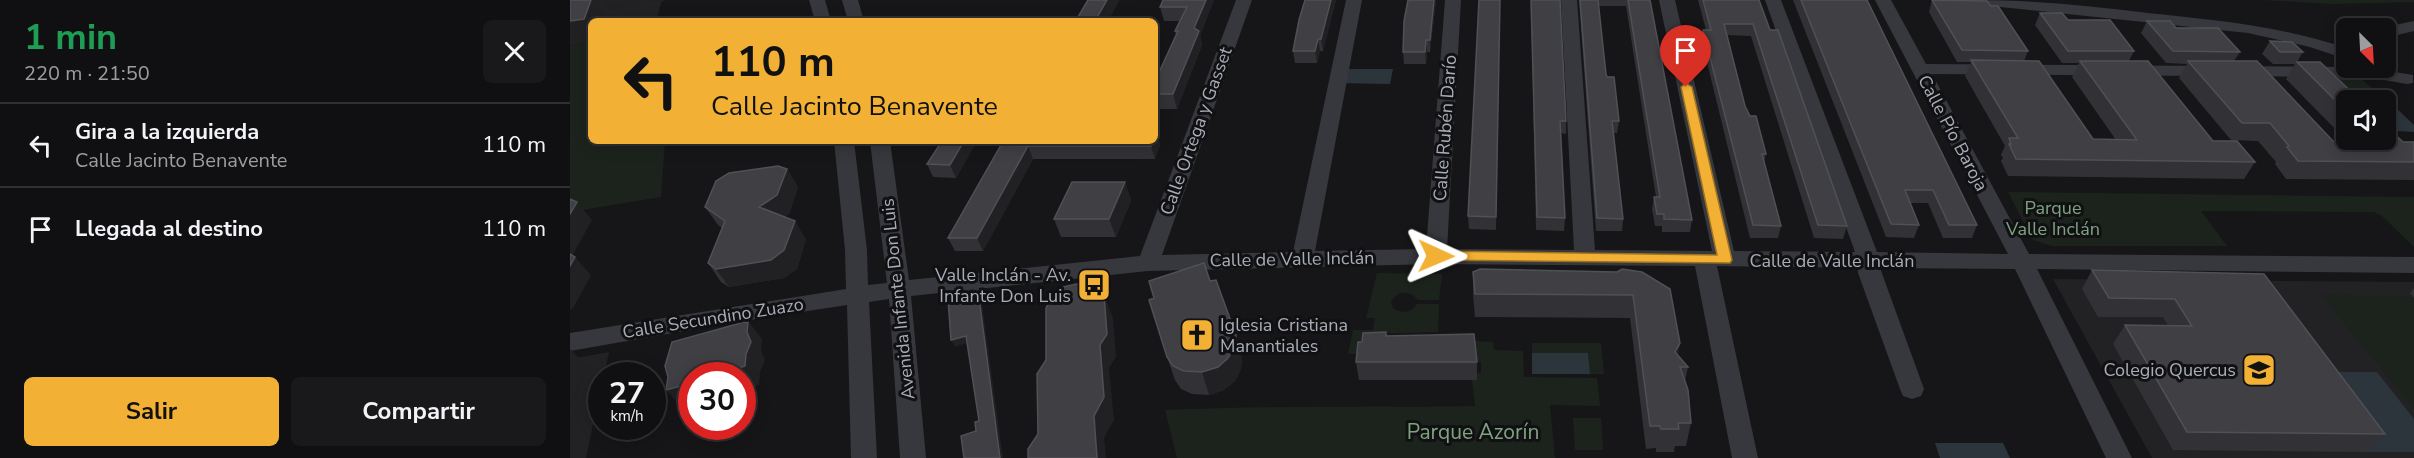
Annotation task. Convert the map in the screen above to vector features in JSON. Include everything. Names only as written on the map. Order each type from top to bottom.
[{"type":"street","points":[[817,0],[822,18]]},
{"type":"street","points":[[850,0],[855,18]]},
{"type":"street","name":"Calle Ortega y Gasset","points":[[1148,263],[1244,0]]},
{"type":"street","points":[[1303,258],[1354,0]]},
{"type":"street","name":"Calle Rubén Darío","points":[[1436,256],[1453,0]]},
{"type":"street","points":[[1569,0],[1585,258]]},
{"type":"street","points":[[1667,0],[1715,260],[1745,458]]},
{"type":"street","points":[[1773,0],[1869,261],[1869,273],[1912,389]]},
{"type":"street","name":"Calle Pío Baroja","points":[[1883,0],[2023,262],[2119,458]]},
{"type":"street","points":[[1982,0],[2212,23],[2315,43],[2336,50]]},
{"type":"street","points":[[2396,30],[2414,26]]},
{"type":"street","points":[[2315,43],[2336,43]]},
{"type":"street","points":[[1918,69],[2367,72],[2408,80]]},
{"type":"street","points":[[2396,70],[2408,80]]},
{"type":"street","name":"Avenida Infante Don Luis","points":[[844,144],[856,250],[864,458]]},
{"type":"street","name":"Avenida Infante Don Luis","points":[[880,144],[899,289],[913,458]]},
{"type":"street","name":"Calle de Valle Inclán","points":[[857,295],[1038,272],[1148,263],[1303,258],[1436,256],[2414,265]]},
{"type":"street","name":"Calle Secundino Zuazo","points":[[570,342],[857,295]]},
{"type":"shaded area","points":[[570,0],[665,0],[661,3],[657,18],[588,18],[588,43],[570,46]]},
{"type":"shaded area","points":[[1343,69],[1393,69],[1390,84],[1340,83]]},
{"type":"shaded area","points":[[2396,108],[2414,125],[2414,132],[2397,131]]},
{"type":"shaded area","name":"Colegio Quercus","points":[[2053,279],[2414,282],[2414,458],[2152,458]]},
{"type":"shaded area","points":[[609,352],[607,362],[588,362],[590,440],[586,458],[570,458],[570,359]]},
{"type":"shaded area","points":[[1532,353],[1588,353],[1590,374],[1532,374]]},
{"type":"shaded area","points":[[2309,372],[2377,372],[2414,419],[2414,452],[2367,452]]},
{"type":"shaded area","points":[[1935,443],[2003,443],[2010,458],[1940,458]]},
{"type":"green space","points":[[2263,0],[2414,0],[2414,2],[2331,4]]},
{"type":"green space","points":[[588,43],[588,144],[665,144],[661,197],[570,212],[570,46]]},
{"type":"green space","points":[[2323,76],[2360,78],[2374,90],[2343,90]]},
{"type":"green space","name":"Parque Valle Inclán","points":[[2008,192],[2414,197],[2414,247],[2382,216],[2374,212],[2201,211],[2227,246],[2052,246],[2033,240]]},
{"type":"green space","points":[[1377,273],[1442,274],[1439,300],[1418,300],[1411,294],[1400,293],[1391,302],[1393,308],[1403,312],[1409,311],[1417,304],[1439,304],[1438,332],[1367,334],[1361,354],[1348,354],[1353,330],[1373,330],[1375,318],[1366,318]]},
{"type":"green space","points":[[2321,295],[2412,296],[2414,298],[2414,409]]},
{"type":"green space","name":"Parque Azorín","points":[[1474,341],[1493,342],[1494,350],[1523,351],[1524,377],[1597,378],[1600,406],[1550,405],[1555,458],[1177,458],[1165,410],[1475,406],[1472,380],[1477,373],[1481,373],[1481,362],[1475,361]]},
{"type":"green space","points":[[1532,343],[1601,343],[1604,374],[1590,374],[1588,353],[1532,353]]},
{"type":"green space","points":[[1573,418],[1601,418],[1603,450],[1575,450]]},
{"type":"building","points":[[570,0],[591,0],[584,19],[570,21]]},
{"type":"building","points":[[1088,0],[1107,0],[1097,18],[1076,18]]},
{"type":"building","points":[[1163,0],[1206,0],[1194,28],[1199,31],[1173,94],[1158,94],[1158,74],[1187,7],[1160,7]]},
{"type":"building","points":[[1305,0],[1331,0],[1321,39],[1318,39],[1315,51],[1293,51],[1299,20]]},
{"type":"building","points":[[1408,0],[1434,0],[1430,40],[1426,40],[1425,52],[1403,52],[1404,21]]},
{"type":"building","points":[[1479,0],[1500,0],[1496,217],[1468,216]]},
{"type":"building","points":[[1531,0],[1560,0],[1566,121],[1560,121],[1565,218],[1537,217]]},
{"type":"building","points":[[1580,0],[1598,0],[1606,74],[1607,77],[1614,77],[1619,121],[1612,121],[1623,219],[1597,218]]},
{"type":"building","points":[[1628,0],[1650,0],[1692,220],[1664,219],[1664,214],[1657,214],[1654,197],[1660,197]]},
{"type":"building","points":[[1703,0],[1759,0],[1770,30],[1778,30],[1847,226],[1818,225],[1753,24],[1724,24],[1745,106],[1750,116],[1756,116],[1766,154],[1762,154],[1781,226],[1753,225],[1703,30],[1711,30]]},
{"type":"building","points":[[1801,0],[1867,0],[1977,225],[1949,225],[1933,190],[1905,190],[1919,225],[1891,224]]},
{"type":"building","points":[[1932,0],[1987,1],[1991,6],[1998,6],[2028,51],[1962,50]]},
{"type":"building","points":[[2040,13],[2062,13],[2068,20],[2110,20],[2134,51],[2068,51]]},
{"type":"building","points":[[2147,21],[2170,21],[2176,28],[2218,28],[2240,52],[2173,51]]},
{"type":"building","points":[[2270,41],[2292,42],[2303,52],[2280,52]]},
{"type":"building","points":[[1971,60],[2039,61],[2093,139],[2137,140],[2080,61],[2148,61],[2213,141],[2237,141],[2255,162],[2016,159],[2009,144],[2011,144],[2009,138],[2018,138]]},
{"type":"building","points":[[2188,61],[2257,61],[2333,141],[2336,141],[2336,150],[2396,150],[2396,135],[2403,142],[2414,142],[2414,162],[2298,161],[2270,123],[2242,123]]},
{"type":"building","points":[[2297,62],[2320,62],[2349,90],[2336,90],[2336,101]]},
{"type":"building","points":[[940,144],[962,144],[950,165],[927,164]]},
{"type":"building","points":[[1029,144],[1152,144],[1151,146],[1028,146]]},
{"type":"building","points":[[1001,145],[1028,146],[977,238],[948,238]]},
{"type":"building","points":[[778,166],[787,169],[777,195],[759,207],[795,221],[784,250],[771,260],[716,269],[708,263],[725,221],[705,207],[716,181],[729,173]]},
{"type":"building","points":[[1072,182],[1125,182],[1109,219],[1054,219]]},
{"type":"building","points":[[570,199],[577,202],[570,214]]},
{"type":"building","points":[[570,254],[575,257],[570,266]]},
{"type":"building","name":"Iglesia Cristiana Manantiales","points":[[1204,263],[1210,281],[1216,280],[1236,335],[1235,346],[1228,358],[1218,367],[1202,372],[1184,371],[1173,366],[1167,357],[1149,300],[1154,298],[1149,281]]},
{"type":"building","points":[[1480,269],[1617,272],[1622,269],[1642,272],[1670,289],[1680,343],[1675,352],[1688,367],[1680,367],[1688,390],[1691,423],[1678,423],[1679,429],[1661,429],[1660,426],[1650,426],[1633,295],[1475,294],[1473,272]]},
{"type":"building","points":[[2092,270],[2264,274],[2385,434],[2187,432],[2125,325],[2192,326],[2175,299],[2109,298]]},
{"type":"building","points":[[1086,282],[1086,288],[1094,286],[1104,295],[1107,334],[1100,345],[1104,397],[1094,416],[1097,458],[1028,458],[1028,449],[1038,434],[1037,374],[1046,360],[1046,308],[1054,294],[1064,292],[1063,287]]},
{"type":"building","points":[[978,290],[1000,458],[964,458],[961,436],[976,431],[975,422],[979,421],[966,336],[951,340],[948,299],[963,292]]},
{"type":"building","points":[[748,321],[747,332],[751,342],[745,362],[678,362],[678,387],[666,390],[668,377],[666,363],[672,342]]},
{"type":"building","points":[[1386,332],[1386,336],[1474,334],[1477,362],[1356,362],[1358,342],[1362,342],[1363,333]]},
{"type":"place","name":"Valle Inclán - Av. Infante Don Luis","points":[[1094,285]]},
{"type":"place","name":"Iglesia Cristiana Manantiales","points":[[1197,335]]},
{"type":"place","name":"Colegio Quercus","points":[[2259,370]]},
{"type":"route","points":[[1436,256],[1725,260],[1686,87]]}]
